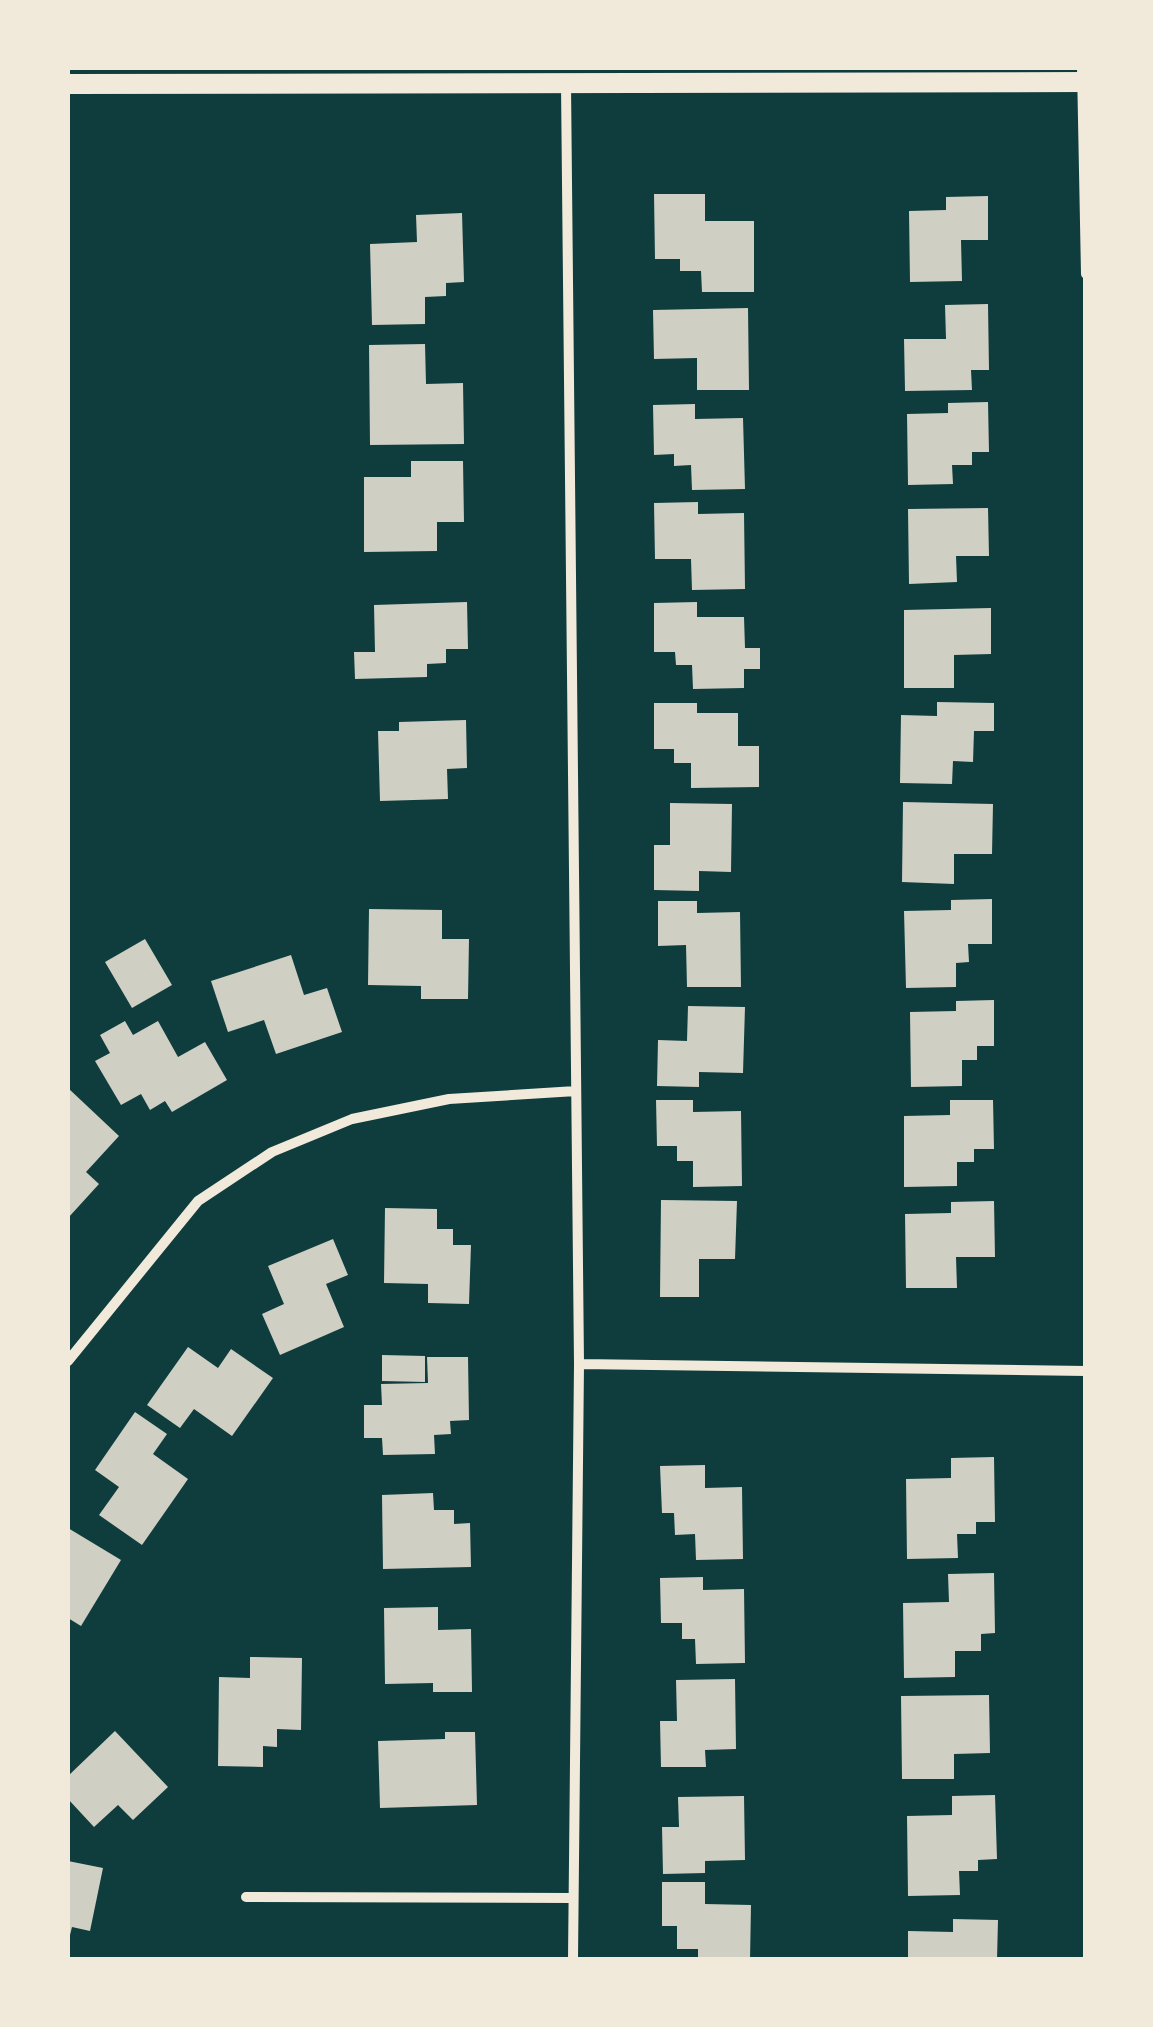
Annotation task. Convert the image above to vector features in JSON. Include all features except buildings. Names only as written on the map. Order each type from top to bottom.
[{"type":"main road","points":[[68,84],[566,84],[1083,77]]},
{"type":"street","points":[[1083,77],[1086,274]]},
{"type":"street","points":[[566,84],[579,1364],[573,1960]]},
{"type":"street","points":[[68,1361],[198,1201],[272,1152],[352,1119],[449,1099],[576,1091]]},
{"type":"street","points":[[579,1364],[1086,1370]]},
{"type":"street","points":[[246,1897],[573,1898]]}]
